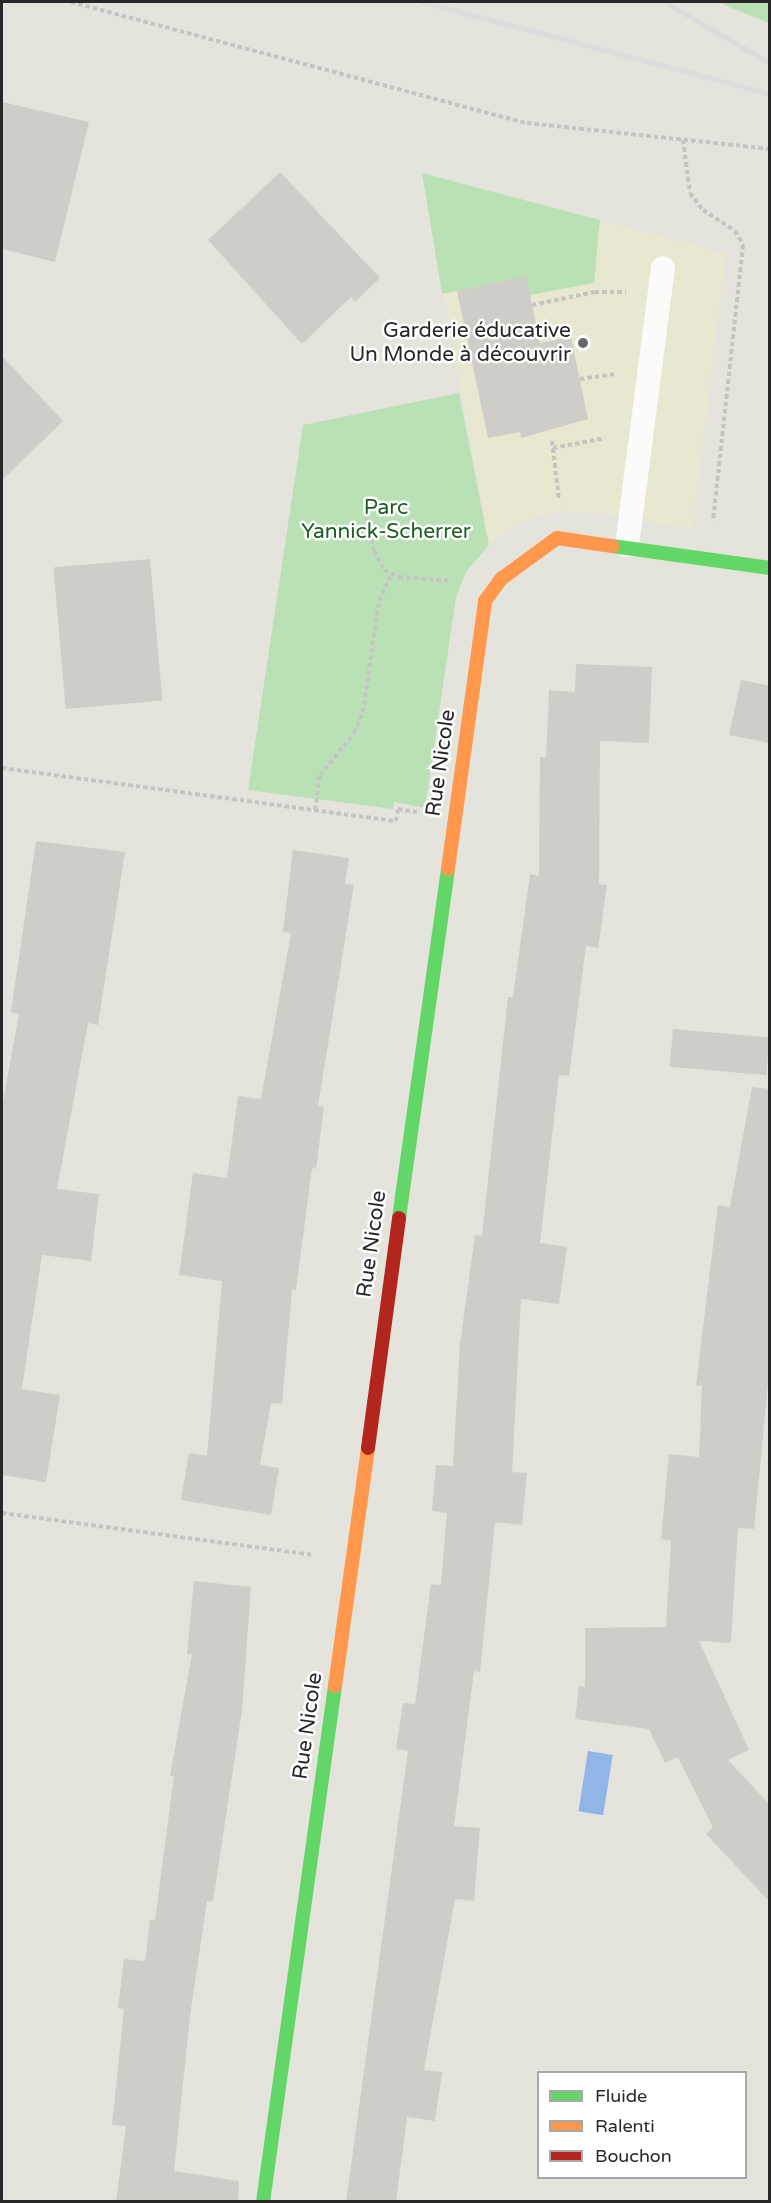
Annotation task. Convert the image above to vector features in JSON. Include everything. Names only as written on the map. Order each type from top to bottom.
[{"type":"street","name":"Rue Nicole","points":[[262,2202],[485,601],[501,579],[557,538],[627,545],[770,568]]},
{"type":"lane","points":[[627,545],[663,268]]},
{"type":"path","points":[[71,2],[497,116],[587,131],[770,149]]},
{"type":"path","points":[[683,140],[690,193],[703,210],[735,231],[744,255],[712,531]]},
{"type":"path","points":[[532,305],[595,292],[626,292]]},
{"type":"path","points":[[580,379],[617,374]]},
{"type":"path","points":[[553,448],[608,437]]},
{"type":"path","points":[[552,441],[560,511]]},
{"type":"path","points":[[365,510],[377,559],[391,575],[460,584]]},
{"type":"path","points":[[346,534],[369,529]]},
{"type":"path","points":[[315,810],[320,775],[354,733],[363,712],[380,601],[391,575]]},
{"type":"path","points":[[2,768],[396,821],[398,808],[423,813]]},
{"type":"path","points":[[2,1513],[351,1560]]},
{"type":"shaded area","name":"Garderie éducative Un Monde à découvrir","points":[[422,173],[726,254],[692,529],[600,513],[560,511],[521,522],[489,545]]},
{"type":"green space","points":[[719,2],[769,2],[769,23],[727,6]]},
{"type":"green space","points":[[422,173],[600,220],[594,283],[530,295],[525,277],[442,294]]},
{"type":"green space","name":"Parc Yannick-Scherrer","points":[[459,393],[489,545],[466,572],[456,597],[425,808],[394,802],[393,809],[248,790],[303,425]]},
{"type":"water","points":[[588,1751],[613,1755],[603,1815],[578,1811]]},
{"type":"building","points":[[2,102],[89,122],[55,262],[2,249]]},
{"type":"building","points":[[280,172],[380,278],[355,302],[351,297],[302,344],[208,240]]},
{"type":"building","points":[[526,276],[540,343],[571,337],[588,419],[521,438],[520,432],[488,438],[457,291]]},
{"type":"building","points":[[2,356],[63,421],[2,480]]},
{"type":"building","points":[[150,559],[162,700],[66,709],[53,567]]},
{"type":"building","points":[[576,664],[652,667],[649,743],[600,741],[599,884],[607,885],[598,948],[586,946],[569,1076],[559,1075],[540,1243],[567,1247],[559,1304],[521,1299],[512,1472],[527,1473],[522,1525],[495,1522],[480,1672],[474,1671],[454,1826],[480,1828],[474,1901],[455,1899],[424,2070],[442,2072],[435,2121],[407,2117],[396,2202],[346,2202],[408,1751],[396,1749],[403,1703],[415,1704],[431,1584],[441,1585],[447,1513],[432,1511],[436,1465],[453,1466],[460,1344],[475,1235],[482,1236],[508,997],[513,997],[530,874],[539,876],[540,757],[546,757],[549,690],[575,692]]},
{"type":"building","points":[[741,680],[770,686],[770,743],[729,735]]},
{"type":"building","points":[[36,841],[125,852],[98,1025],[88,1023],[57,1189],[99,1194],[91,1261],[42,1255],[22,1389],[60,1395],[46,1482],[2,1475],[2,1107],[19,1014],[11,1012]]},
{"type":"building","points":[[293,850],[349,858],[345,884],[354,885],[318,1106],[324,1107],[316,1169],[312,1168],[296,1290],[292,1290],[282,1404],[271,1403],[260,1465],[279,1468],[271,1515],[181,1500],[189,1453],[207,1456],[222,1281],[179,1275],[193,1173],[227,1178],[238,1096],[261,1099],[291,933],[283,932]]},
{"type":"building","points":[[673,1029],[770,1037],[766,1075],[670,1067]]},
{"type":"building","points":[[752,1087],[770,1089],[770,1364],[754,1529],[738,1528],[731,1643],[699,1641],[749,1750],[728,1760],[770,1805],[770,1902],[706,1834],[713,1827],[678,1757],[665,1763],[649,1729],[575,1719],[579,1686],[585,1687],[585,1628],[666,1627],[671,1541],[661,1539],[669,1454],[699,1457],[702,1386],[696,1385],[718,1205],[730,1207]]},
{"type":"building","points":[[194,1581],[251,1587],[242,1710],[213,1902],[207,1901],[190,2016],[174,2171],[239,2181],[238,2202],[116,2202],[126,2126],[112,2125],[124,2009],[118,2008],[124,1959],[145,1961],[150,1920],[155,1920],[174,1776],[170,1776],[192,1654],[187,1654]]},
{"type":"railway","points":[[423,2],[770,94]]},
{"type":"railway","points":[[665,2],[770,63]]},
{"type":"traffic: fast","points":[[612,546],[770,568]]},
{"type":"traffic: fast","points":[[399,1218],[448,869]]},
{"type":"traffic: fast","points":[[263,2202],[335,1686]]},
{"type":"traffic: slow","points":[[448,869],[485,601],[501,579],[557,538],[612,546]]},
{"type":"traffic: slow","points":[[335,1686],[368,1448]]},
{"type":"traffic: jam","points":[[368,1448],[399,1218]]},
{"type":"place","name":"Garderie éducative Un Monde à découvrir","points":[[583,343]]}]
